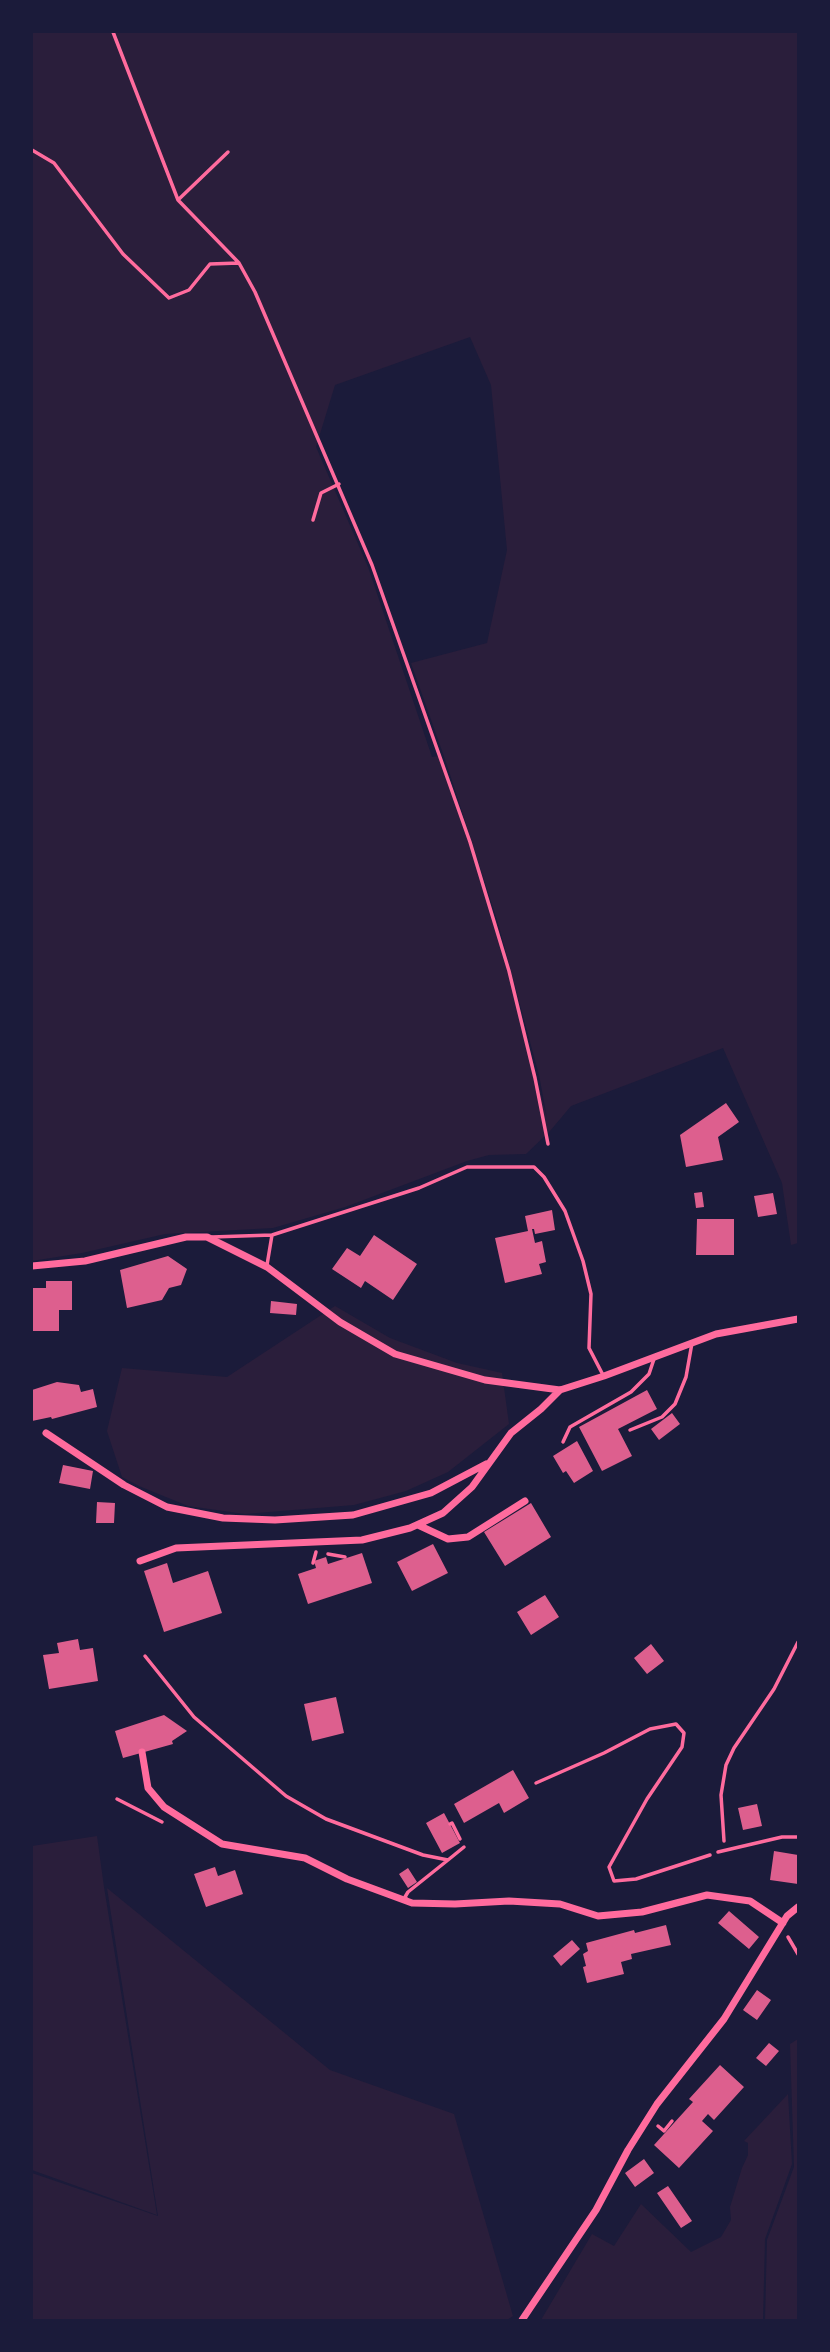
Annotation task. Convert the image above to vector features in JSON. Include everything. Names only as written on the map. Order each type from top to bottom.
[{"type":"street","points":[[32,1266],[85,1261],[164,1241],[207,1237],[267,1267],[340,1322],[395,1354],[485,1380],[559,1390],[716,1334],[799,1319]]},
{"type":"street","points":[[140,1561],[176,1548],[362,1540],[418,1525],[443,1513],[472,1487],[511,1433],[541,1409],[559,1390]]},
{"type":"street","points":[[46,1433],[124,1485],[167,1507],[223,1518],[275,1520],[353,1515],[431,1493],[490,1462]]},
{"type":"street","points":[[418,1525],[448,1539],[468,1537],[525,1501]]},
{"type":"street","points":[[142,1752],[148,1788],[164,1807],[222,1844],[305,1857],[347,1879],[409,1901],[421,1904],[509,1901],[560,1904],[598,1916],[642,1912],[707,1895],[750,1901],[782,1924]]},
{"type":"street","points":[[522,2320],[596,2210],[648,2118],[724,2019],[787,1916],[799,1907]]},
{"type":"lane","points":[[207,1237],[272,1235],[419,1188],[467,1167],[534,1167],[544,1177],[565,1211],[583,1261],[591,1294],[589,1348],[604,1376]]},
{"type":"lane","points":[[267,1267],[272,1235]]},
{"type":"lane","points":[[630,1430],[662,1417],[675,1404],[686,1377],[692,1342]]},
{"type":"lane","points":[[564,1441],[570,1427],[631,1392],[649,1374],[655,1357]]},
{"type":"lane","points":[[145,1656],[194,1717],[286,1796],[326,1819],[423,1855],[447,1860]]},
{"type":"lane","points":[[718,1852],[782,1837],[799,1837]]},
{"type":"lane","points":[[409,1901],[405,1897],[408,1892],[464,1847]]},
{"type":"path","points":[[113,32],[178,200],[239,263],[255,292],[372,565],[470,842],[509,971],[548,1144]]},
{"type":"path","points":[[32,149],[54,163],[123,254],[169,298],[189,290],[210,264],[239,263]]},
{"type":"path","points":[[178,200],[228,152]]},
{"type":"path","points":[[313,520],[321,493],[339,484]]},
{"type":"path","points":[[725,1850],[721,1795],[726,1765],[734,1748],[769,1698],[799,1642]]},
{"type":"path","points":[[536,1783],[650,1729],[676,1724],[684,1733],[682,1747],[647,1799],[609,1867],[614,1881],[636,1879],[718,1852]]},
{"type":"path","points":[[450,1824],[452,1823],[464,1847]]},
{"type":"path","points":[[782,1924],[799,1954]]},
{"type":"path","points":[[648,2118],[663,2131],[673,2121]]},
{"type":"shaded area","points":[[32,32],[798,32],[798,1243],[791,1245],[782,1183],[723,1048],[571,1106],[526,1154],[489,1155],[467,1161],[345,1207],[273,1228],[165,1234],[82,1253],[32,1261]],"holes":[[[470,337],[491,385],[507,550],[487,643],[411,663],[498,923],[539,1075],[547,1118],[509,971],[470,842],[439,756],[432,757],[368,567],[316,447],[335,385]]]},
{"type":"shaded area","points":[[335,1306],[390,1338],[457,1363],[502,1373],[509,1424],[448,1472],[406,1491],[354,1505],[245,1514],[188,1506],[122,1477],[107,1431],[122,1368],[227,1377]]},
{"type":"shaded area","points":[[97,1836],[157,2215],[32,2170],[32,1846]]},
{"type":"shaded area","points":[[107,1888],[330,2070],[454,2114],[513,2316],[507,2320],[32,2320],[32,2173],[158,2216]]},
{"type":"shaded area","points":[[798,2039],[798,2320],[765,2320],[767,2240],[794,2167],[790,2044]]},
{"type":"shaded area","points":[[788,2094],[792,2164],[765,2239],[763,2320],[541,2320],[592,2234],[614,2246],[641,2204],[691,2252],[721,2237],[731,2220],[730,2207],[748,2155],[748,2143],[744,2141]]},
{"type":"building","points":[[726,1103],[739,1122],[718,1137],[723,1160],[686,1167],[680,1135]]},
{"type":"building","points":[[702,1192],[704,1207],[696,1208],[694,1193]]},
{"type":"building","points":[[773,1193],[777,1214],[758,1217],[754,1196]]},
{"type":"building","points":[[552,1210],[555,1230],[535,1234],[532,1229],[535,1243],[542,1241],[546,1262],[539,1264],[542,1274],[505,1283],[495,1238],[528,1231],[525,1216]]},
{"type":"building","points":[[697,1219],[734,1219],[734,1255],[696,1255]]},
{"type":"building","points":[[374,1235],[417,1264],[393,1300],[365,1281],[361,1288],[332,1269],[347,1248],[360,1256]]},
{"type":"building","points":[[168,1256],[187,1269],[181,1285],[169,1288],[162,1300],[127,1308],[120,1270]]},
{"type":"building","points":[[46,1281],[72,1281],[72,1310],[59,1310],[59,1331],[33,1331],[32,1288],[46,1288]]},
{"type":"building","points":[[271,1301],[297,1304],[296,1315],[270,1313]]},
{"type":"building","points":[[57,1382],[79,1385],[81,1392],[93,1389],[97,1407],[52,1419],[32,1421],[32,1390]]},
{"type":"building","points":[[647,1390],[657,1409],[618,1429],[632,1456],[602,1471],[579,1427]]},
{"type":"building","points":[[672,1413],[680,1424],[659,1440],[651,1429]]},
{"type":"building","points":[[577,1441],[593,1471],[574,1483],[566,1471],[563,1473],[553,1456]]},
{"type":"building","points":[[63,1465],[93,1471],[90,1489],[59,1483]]},
{"type":"building","points":[[97,1502],[115,1503],[114,1523],[96,1523]]},
{"type":"building","points":[[531,1503],[551,1537],[505,1566],[484,1532]]},
{"type":"building","points":[[433,1544],[448,1573],[412,1591],[397,1562]]},
{"type":"building","points":[[362,1553],[372,1583],[308,1604],[298,1574],[316,1568],[314,1561],[326,1557],[328,1564]]},
{"type":"building","points":[[167,1563],[173,1583],[208,1571],[222,1613],[164,1632],[144,1571]]},
{"type":"building","points":[[545,1595],[559,1617],[531,1635],[517,1612]]},
{"type":"building","points":[[78,1639],[80,1650],[93,1648],[98,1681],[49,1689],[43,1655],[59,1653],[57,1643]]},
{"type":"building","points":[[651,1644],[664,1661],[647,1674],[634,1658]]},
{"type":"building","points":[[336,1697],[344,1733],[312,1741],[304,1704]]},
{"type":"building","points":[[164,1715],[187,1731],[172,1741],[173,1744],[123,1758],[115,1731]]},
{"type":"building","points":[[513,1770],[529,1798],[504,1813],[499,1803],[464,1823],[454,1804]]},
{"type":"building","points":[[757,1804],[762,1826],[743,1830],[738,1808]]},
{"type":"building","points":[[444,1813],[460,1843],[442,1853],[426,1823]]},
{"type":"building","points":[[774,1851],[798,1855],[798,1884],[770,1880]]},
{"type":"building","points":[[215,1867],[218,1876],[235,1870],[243,1894],[206,1907],[194,1874]]},
{"type":"building","points":[[408,1868],[417,1882],[408,1888],[399,1874]]},
{"type":"building","points":[[729,1911],[759,1937],[749,1949],[718,1923]]},
{"type":"building","points":[[666,1925],[671,1945],[631,1954],[632,1959],[621,1962],[624,1974],[587,1983],[583,1967],[586,1966],[583,1954],[588,1951],[586,1943],[634,1930],[635,1933]]},
{"type":"building","points":[[572,1940],[580,1949],[561,1966],[553,1956]]},
{"type":"building","points":[[757,1990],[771,2000],[757,2020],[743,2010]]},
{"type":"building","points":[[769,2043],[779,2051],[766,2066],[756,2058]]},
{"type":"building","points":[[720,2065],[744,2087],[714,2120],[708,2114],[702,2121],[713,2131],[679,2168],[654,2145],[693,2102],[689,2099]]},
{"type":"building","points":[[644,2159],[654,2173],[635,2187],[625,2173]]},
{"type":"building","points":[[668,2186],[692,2221],[681,2228],[657,2193]]}]
